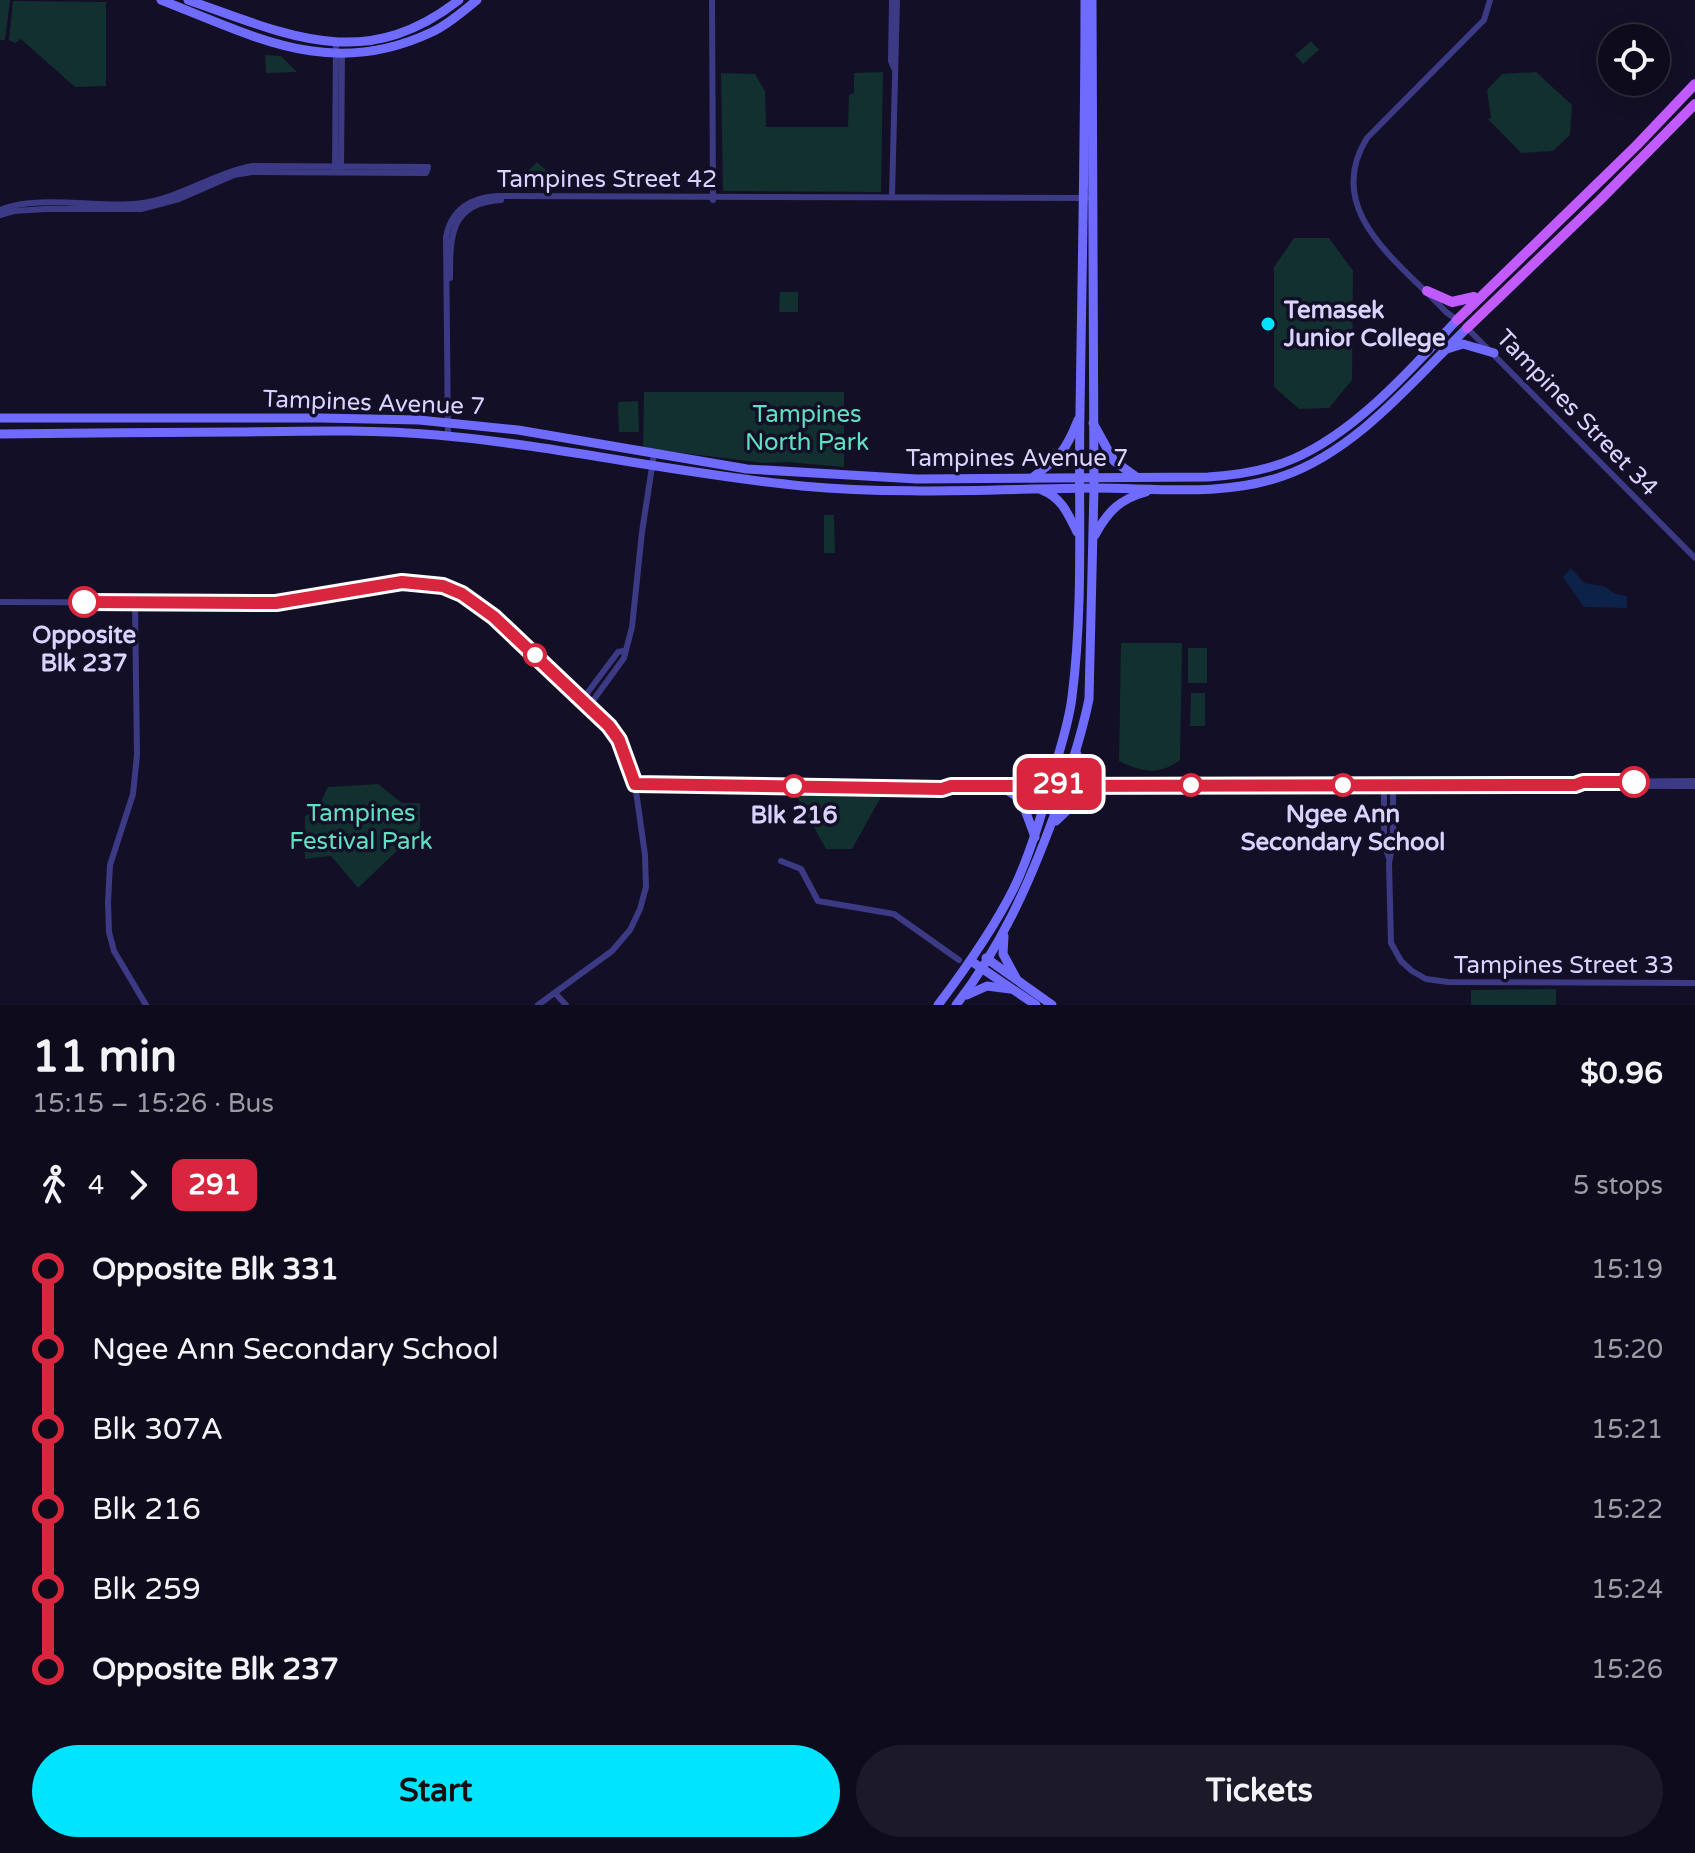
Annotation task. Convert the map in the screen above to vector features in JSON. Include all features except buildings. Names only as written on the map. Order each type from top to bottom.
[{"type":"main road","points":[[161,0],[285,47],[339,54],[375,51],[426,35],[451,21],[477,0]]},
{"type":"main road","points":[[188,0],[288,36],[339,42],[374,39],[415,27],[459,0]]},
{"type":"main road","points":[[958,1002],[986,964],[1026,890],[1076,752],[1089,699],[1094,476],[1085,0]]},
{"type":"main road","points":[[938,1005],[974,956],[1015,886],[1035,837],[1072,698],[1078,607],[1080,414],[1092,0]]},
{"type":"main road","name":"Tampines Avenue 7","points":[[0,418],[346,418],[449,422],[518,430],[747,469],[874,477],[1138,478],[1234,475],[1276,465],[1305,453],[1359,416],[1482,292],[1637,145],[1695,84]]},
{"type":"main road","name":"Tampines Avenue 7","points":[[0,434],[293,431],[448,437],[815,487],[920,491],[1204,490],[1246,486],[1308,466],[1369,424],[1695,104]]},
{"type":"main road","points":[[1427,291],[1452,302],[1471,299],[1482,292]]},
{"type":"main road","points":[[1444,350],[1463,344],[1494,353]]},
{"type":"main road","points":[[1032,478],[1056,461],[1064,451],[1080,414]]},
{"type":"main road","points":[[1092,422],[1114,461],[1138,478]]},
{"type":"main road","points":[[1040,489],[1055,496],[1079,535]]},
{"type":"main road","points":[[1093,538],[1121,500],[1156,489]]},
{"type":"main road","points":[[1076,752],[1084,772],[1106,785]]},
{"type":"main road","points":[[1001,786],[1040,774],[1059,754]]},
{"type":"main road","points":[[1049,830],[1060,815],[1078,800],[1106,785]]},
{"type":"main road","points":[[1001,786],[1021,799],[1035,837]]},
{"type":"main road","points":[[1005,932],[1003,954],[1016,985],[1036,1005]]},
{"type":"main road","points":[[974,956],[1052,1005]]},
{"type":"main road","points":[[958,1002],[987,986],[1016,985]]},
{"type":"street","points":[[712,0],[713,199]]},
{"type":"street","points":[[892,196],[894,0]]},
{"type":"street","name":"Tampines Street 34","points":[[1490,0],[1484,20],[1372,132],[1363,145],[1353,180],[1366,227],[1695,558]]},
{"type":"street","points":[[338,170],[339,42]]},
{"type":"street","points":[[0,213],[21,204],[136,204],[165,198],[216,178],[252,172],[338,170],[428,169],[426,173],[338,170]]},
{"type":"street","name":"Tampines Street 42","points":[[448,437],[447,228],[456,213],[473,200],[498,196],[1088,198]]},
{"type":"street","points":[[589,706],[624,658],[623,651],[634,616],[654,454]]},
{"type":"street","points":[[0,602],[276,603],[402,582],[443,586],[462,594],[494,617],[589,706],[619,740],[635,784],[647,871],[640,909],[630,930],[612,951],[538,1005]]},
{"type":"street","points":[[135,603],[136,766],[133,794],[110,865],[108,902],[109,932],[114,951],[146,1005]]},
{"type":"street","points":[[582,700],[618,652],[623,651]]},
{"type":"street","points":[[635,784],[828,787],[832,784],[1695,784]]},
{"type":"street","name":"Tampines Street 33","points":[[1384,785],[1384,843],[1389,858],[1391,943],[1405,966],[1426,979],[1448,982],[1695,983]]},
{"type":"street","name":"Tampines Street 33","points":[[1389,858],[1393,846],[1393,785]]},
{"type":"street","points":[[781,861],[801,869],[818,901],[894,914],[959,960]]},
{"type":"street","points":[[555,993],[566,1005]]},
{"type":"green space","points":[[0,0],[10,0],[5,40],[0,40]]},
{"type":"green space","points":[[13,1],[106,2],[106,86],[75,87],[21,39],[15,43],[9,40]]},
{"type":"green space","points":[[1311,41],[1319,50],[1303,64],[1295,55]]},
{"type":"green space","points":[[265,55],[281,56],[297,72],[266,73]]},
{"type":"green space","points":[[883,72],[881,192],[723,191],[721,73],[755,74],[765,91],[766,127],[848,127],[849,95],[854,93],[854,73]]},
{"type":"green space","points":[[1536,72],[1572,105],[1570,135],[1553,151],[1521,153],[1488,119],[1491,118],[1487,90],[1502,74]]},
{"type":"green space","points":[[537,162],[550,174],[536,185],[526,173]]},
{"type":"green space","points":[[1294,238],[1329,238],[1353,271],[1352,380],[1329,408],[1299,409],[1274,387],[1274,267]]},
{"type":"green space","points":[[780,292],[798,292],[798,312],[779,312]]},
{"type":"green space","name":"Tampines North Park","points":[[644,392],[844,392],[844,467],[765,463],[643,448]]},
{"type":"green space","points":[[638,401],[639,432],[619,432],[618,402]]},
{"type":"green space","points":[[824,515],[834,515],[835,553],[824,553]]},
{"type":"green space","points":[[1121,643],[1182,643],[1180,760],[1172,765],[1150,771],[1119,761]]},
{"type":"green space","points":[[1188,648],[1207,648],[1207,683],[1188,683]]},
{"type":"green space","points":[[1191,693],[1205,693],[1205,726],[1190,726]]},
{"type":"green space","name":"Tampines Festival Park","points":[[378,784],[402,803],[420,803],[420,835],[404,844],[358,888],[331,856],[305,859],[305,816],[317,809],[328,787]]},
{"type":"green space","points":[[796,795],[882,795],[852,849],[826,849]]},
{"type":"green space","points":[[1556,989],[1556,1005],[1471,1005],[1471,990]]},
{"type":"water","points":[[1571,568],[1584,583],[1627,596],[1627,608],[1584,607],[1563,577]]},
{"type":"bus line","name":"291","points":[[84,602],[276,603],[402,582],[443,586],[462,594],[494,617],[609,726],[619,740],[635,784],[942,789],[951,786],[1051,784],[1366,786],[1634,782]]},
{"type":"place","name":"Temasek Junior College","points":[[1268,324]]},
{"type":"place","name":"Opposite Blk 237","points":[[84,602]]},
{"type":"place","name":"Ngee Ann Secondary School","points":[[1343,785]]},
{"type":"place","name":"Blk 216","points":[[794,786]]}]
